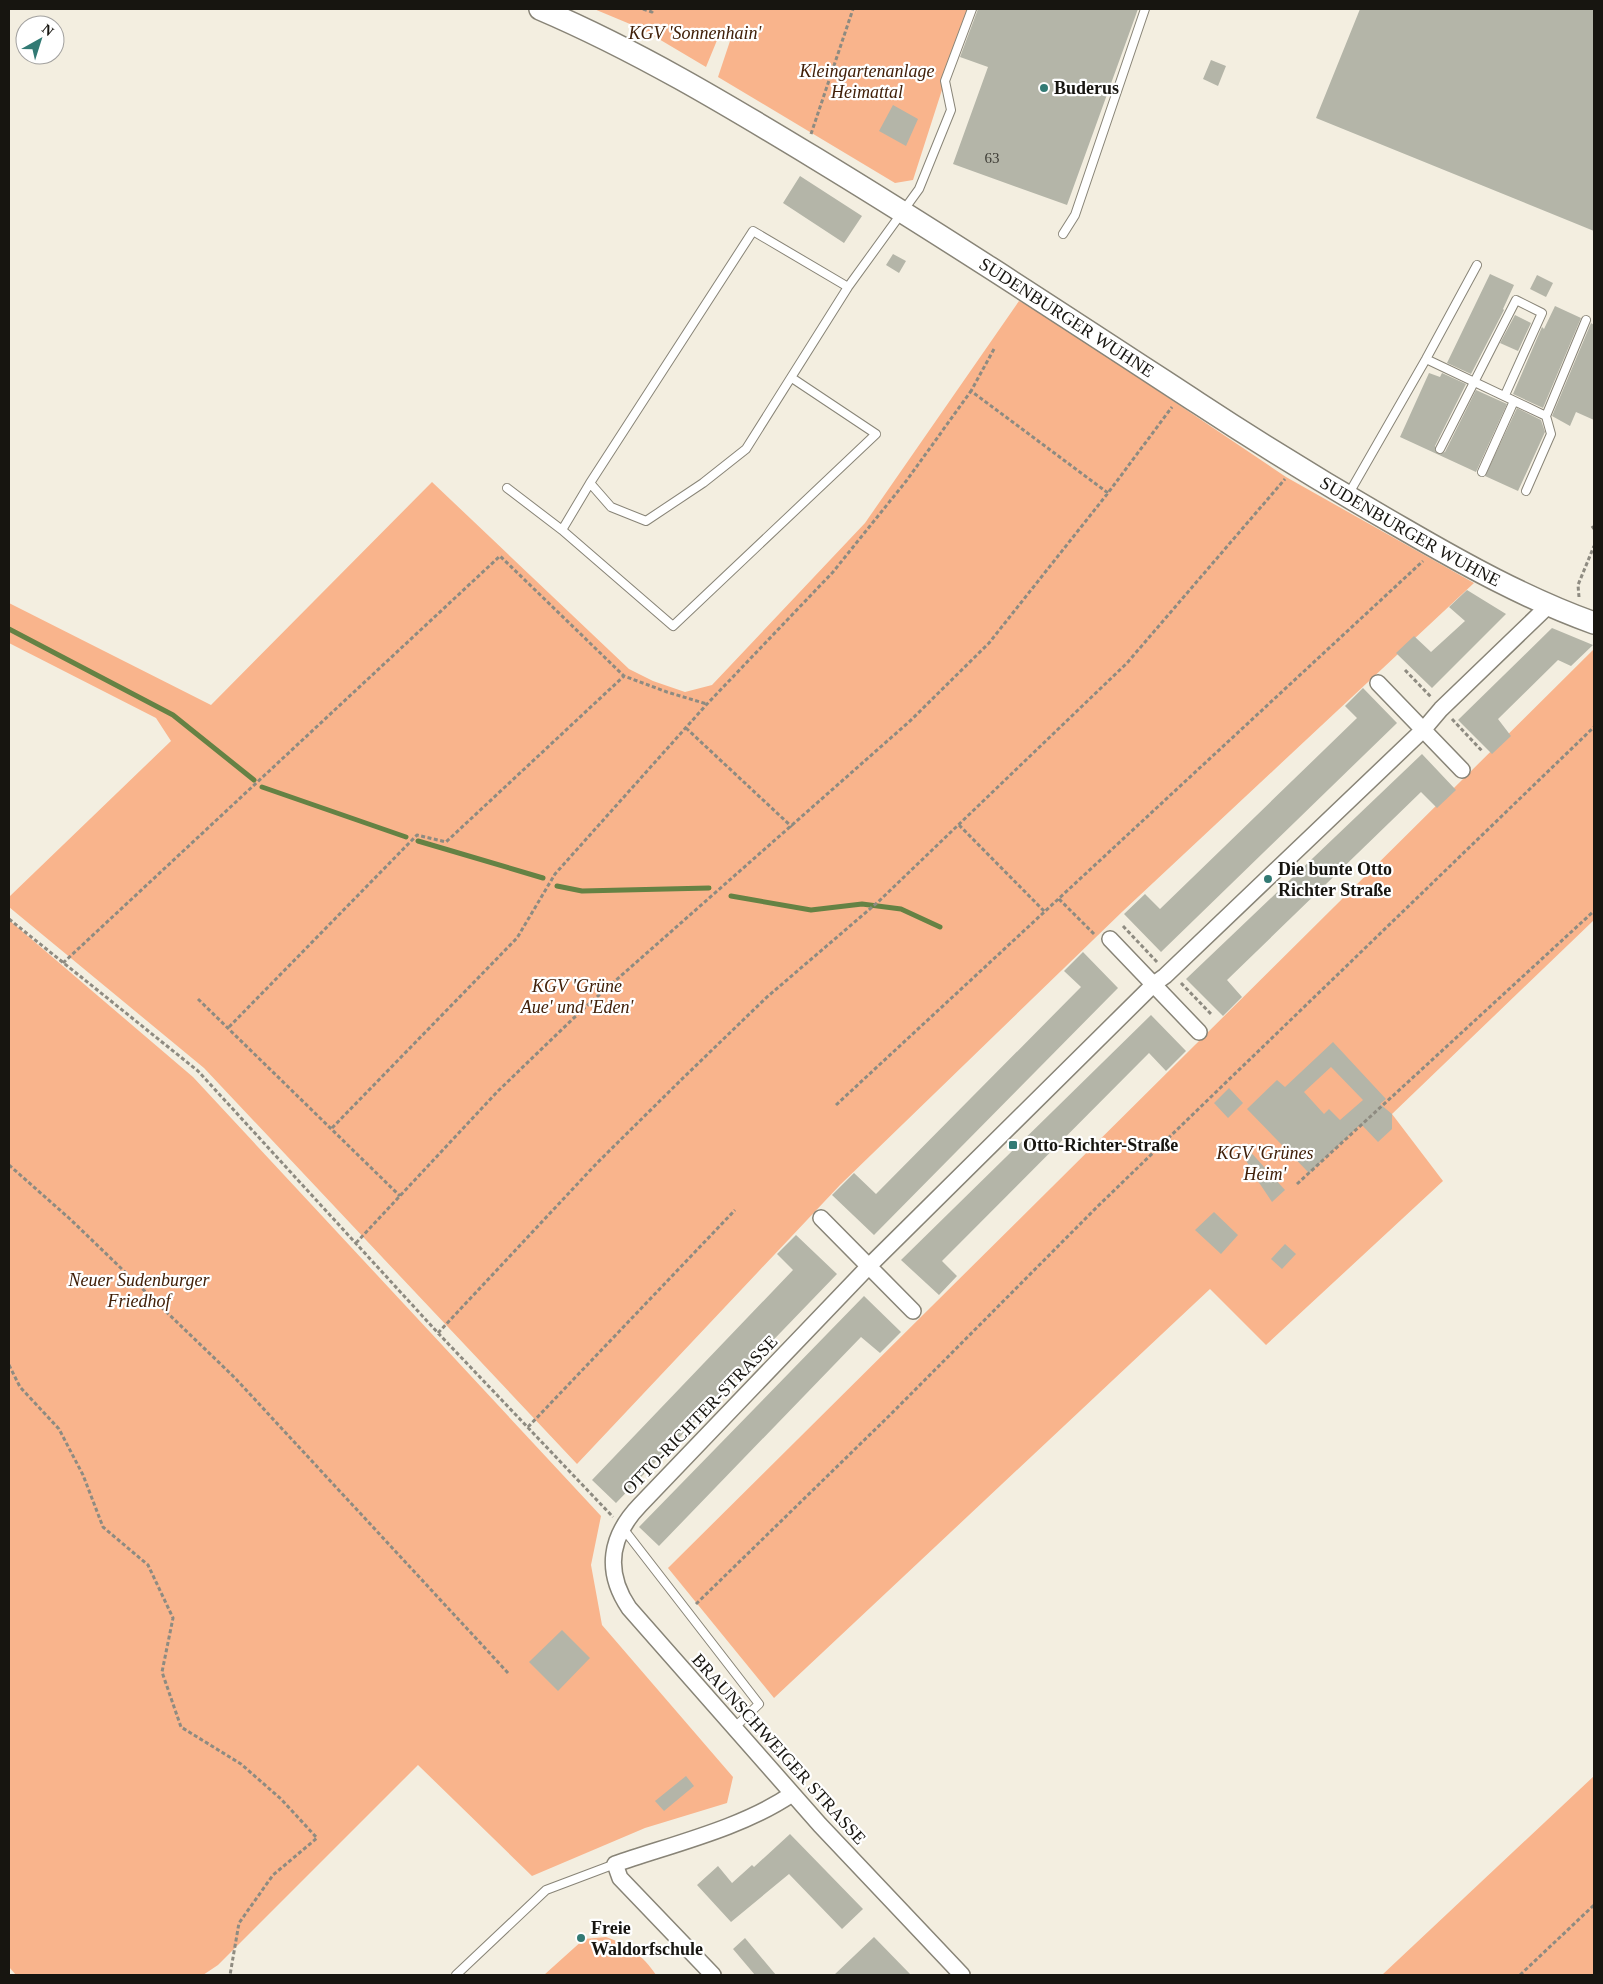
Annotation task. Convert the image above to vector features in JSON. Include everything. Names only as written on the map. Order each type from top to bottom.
[{"type":"main road","name":"SUDENBURGER WUHNE","points":[[540,9],[608,40],[664,69],[902,211],[1261,444],[1347,496],[1457,560],[1549,605],[1594,623]]},
{"type":"street","name":"OTTO-RICHTER-STRASSE","points":[[622,1527],[646,1498],[869,1266],[1154,984],[1177,966],[1424,729],[1441,709],[1549,605]]},
{"type":"street","points":[[1378,683],[1462,770]]},
{"type":"street","points":[[1104,938],[1154,984],[1199,1032]]},
{"type":"street","points":[[821,1218],[913,1311]]},
{"type":"street","name":"BRAUNSCHWEIGER STRASSE","points":[[622,1527],[615,1545],[614,1565],[615,1579],[624,1602],[792,1794],[962,1975]]},
{"type":"street","points":[[713,1975],[620,1878],[615,1864],[742,1820],[774,1806],[792,1794]]},
{"type":"lane","points":[[590,483],[611,507],[646,521],[703,484],[746,449],[848,287],[919,188],[950,110],[945,81],[972,9]]},
{"type":"lane","points":[[1063,234],[1075,215],[1145,9]]},
{"type":"lane","points":[[562,530],[590,483],[753,231],[848,287]]},
{"type":"lane","points":[[1347,496],[1426,359],[1477,265]]},
{"type":"lane","points":[[1440,449],[1472,381],[1516,300],[1542,313],[1504,395]]},
{"type":"lane","points":[[1526,491],[1551,434],[1546,416],[1586,320]]},
{"type":"lane","points":[[1426,359],[1546,416]]},
{"type":"lane","points":[[507,488],[562,530],[673,626],[876,434],[792,378]]},
{"type":"lane","points":[[1482,472],[1514,401]]},
{"type":"lane","points":[[622,1527],[759,1704],[734,1728]]},
{"type":"lane","points":[[456,1975],[546,1890],[615,1864]]},
{"type":"path","points":[[643,9],[652,12],[653,9]]},
{"type":"path","points":[[811,133],[853,9]]},
{"type":"path","points":[[332,1128],[517,938],[555,874],[707,704],[833,572],[907,480],[971,391],[994,349]]},
{"type":"path","points":[[971,391],[1108,493]]},
{"type":"path","points":[[356,1243],[498,1091],[581,1011],[910,721],[989,642],[1108,493],[1175,403]]},
{"type":"path","points":[[438,1333],[597,1163],[690,1071],[767,997],[867,912],[1127,664],[1286,477]]},
{"type":"path","points":[[1579,605],[1578,585],[1594,546]]},
{"type":"path","points":[[63,962],[500,556],[624,676],[707,704]]},
{"type":"path","points":[[836,1105],[1428,556]]},
{"type":"path","points":[[229,1027],[418,835],[446,842],[624,676]]},
{"type":"path","points":[[697,1603],[890,1414],[1105,1198],[1594,727]]},
{"type":"path","points":[[686,728],[792,827]]},
{"type":"path","points":[[959,825],[1045,912]]},
{"type":"path","points":[[1059,899],[1104,938]]},
{"type":"path","points":[[1297,1184],[1594,912]]},
{"type":"path","points":[[9,919],[198,1071],[438,1333],[622,1527]]},
{"type":"path","points":[[1123,926],[1159,963]]},
{"type":"path","points":[[1177,966],[1187,975],[1180,982],[1211,1014]]},
{"type":"path","points":[[198,999],[229,1027],[400,1196]]},
{"type":"path","points":[[9,1165],[70,1219],[234,1378],[509,1674]]},
{"type":"path","points":[[528,1427],[735,1210]]},
{"type":"path","points":[[9,1366],[20,1387],[59,1429],[83,1475],[103,1527],[148,1565],[173,1618],[162,1672],[181,1727],[241,1764],[281,1799],[316,1838],[273,1875],[239,1923],[230,1975]]},
{"type":"path","points":[[1520,1975],[1594,1904]]},
{"type":"green space","name":"Kleingartenanlage Heimattal","points":[[594,9],[968,9],[913,180],[895,183],[718,77],[731,38],[720,33],[706,67],[642,29]]},
{"type":"green space","name":"KGV 'Grüne Aue' und 'Eden'","points":[[1019,301],[1038,310],[1286,477],[1474,583],[1123,911],[840,1185],[577,1464],[204,1068],[9,907],[9,897],[171,741],[156,718],[9,643],[9,603],[211,705],[432,482],[629,669],[653,681],[685,692],[712,685],[865,523]]},
{"type":"green space","name":"KGV 'Grünes Heim'","points":[[1594,649],[1594,920],[1392,1114],[1443,1181],[1266,1345],[1210,1289],[774,1698],[668,1568]]},
{"type":"green space","name":"Neuer Sudenburger Friedhof","points":[[9,920],[193,1077],[601,1516],[591,1565],[602,1625],[733,1777],[727,1803],[645,1828],[532,1876],[418,1765],[218,1965],[203,1975],[16,1975],[9,1967]]},
{"type":"green space","points":[[1594,1776],[1594,1975],[1382,1975]]},
{"type":"green space","points":[[606,1937],[634,1952],[646,1962],[656,1975],[544,1975],[584,1939]]},
{"type":"building","name":"Buderus","points":[[978,9],[1138,9],[1067,205],[953,164],[988,67],[960,57]]},
{"type":"building","points":[[1360,9],[1594,9],[1594,231],[1316,118]]},
{"type":"building","points":[[1211,60],[1226,66],[1218,86],[1203,79]]},
{"type":"building","points":[[893,105],[918,119],[906,146],[879,131]]},
{"type":"building","points":[[800,176],[862,216],[844,243],[783,203]]},
{"type":"building","points":[[893,254],[906,261],[899,273],[886,265]]},
{"type":"building","points":[[1490,274],[1514,285],[1504,310],[1471,374],[1447,363]]},
{"type":"building","points":[[1537,275],[1553,283],[1546,297],[1530,289]]},
{"type":"building","points":[[1555,306],[1581,318],[1543,408],[1513,394],[1542,327],[1544,329]]},
{"type":"building","points":[[1515,315],[1531,323],[1518,351],[1500,343]]},
{"type":"building","points":[[1591,323],[1594,325],[1594,420],[1576,412],[1570,426],[1552,416]]},
{"type":"building","points":[[1429,373],[1440,377],[1442,373],[1466,384],[1435,446],[1438,454],[1445,452],[1476,390],[1507,404],[1476,472],[1400,437]]},
{"type":"building","points":[[1517,408],[1541,420],[1545,432],[1518,491],[1485,476]]},
{"type":"building","points":[[1467,590],[1506,614],[1432,688],[1396,653],[1414,636],[1431,652],[1465,621],[1449,607]]},
{"type":"building","points":[[1552,628],[1593,645],[1571,666],[1558,660],[1498,719],[1511,736],[1492,754],[1458,720]]},
{"type":"building","points":[[1363,688],[1397,723],[1161,952],[1124,914],[1145,894],[1160,909],[1357,718],[1345,706]]},
{"type":"building","points":[[1422,754],[1456,790],[1437,808],[1421,792],[1227,980],[1242,997],[1223,1016],[1186,979]]},
{"type":"building","points":[[1083,952],[1118,988],[874,1235],[832,1195],[854,1173],[876,1194],[1081,987],[1064,971]]},
{"type":"building","points":[[1151,1015],[1186,1051],[1166,1071],[1149,1053],[942,1261],[957,1276],[939,1295],[901,1260]]},
{"type":"building","points":[[1333,1042],[1386,1099],[1380,1104],[1392,1114],[1392,1129],[1378,1142],[1361,1124],[1309,1173],[1247,1109],[1277,1080],[1285,1087]],"holes":[[[1331,1067],[1363,1100],[1340,1120],[1329,1109],[1324,1114],[1304,1092]]]},
{"type":"building","points":[[1229,1088],[1243,1103],[1228,1118],[1214,1103]]},
{"type":"building","points":[[1247,1148],[1285,1190],[1272,1202],[1249,1172],[1252,1170],[1241,1153]]},
{"type":"building","points":[[1214,1212],[1238,1235],[1221,1254],[1195,1230]]},
{"type":"building","points":[[796,1235],[837,1274],[616,1503],[592,1480],[793,1270],[777,1254]]},
{"type":"building","points":[[1285,1244],[1296,1254],[1282,1269],[1271,1259]]},
{"type":"building","points":[[864,1296],[901,1332],[880,1353],[861,1337],[659,1546],[639,1527]]},
{"type":"building","points":[[562,1630],[590,1658],[558,1691],[529,1662]]},
{"type":"building","points":[[686,1776],[694,1786],[664,1811],[655,1801]]},
{"type":"building","points":[[790,1834],[863,1909],[842,1929],[789,1874],[731,1922],[697,1885],[718,1866],[732,1883],[752,1865],[754,1867]]},
{"type":"building","points":[[874,1937],[911,1975],[834,1975]]},
{"type":"building","points":[[745,1938],[776,1975],[755,1975],[733,1949]]},
{"type":"waterway","points":[[9,629],[173,715],[254,780]]},
{"type":"waterway","points":[[262,787],[406,837]]},
{"type":"waterway","points":[[418,841],[543,878]]},
{"type":"waterway","points":[[557,886],[582,891],[709,888]]},
{"type":"waterway","points":[[731,896],[811,910],[862,904],[901,909],[940,927]]},
{"type":"place","name":"Buderus","points":[[1044,88]]},
{"type":"place","name":"Die bunte Otto Richter Straße","points":[[1268,879]]},
{"type":"place","name":"Otto-Richter-Straße","points":[[1013,1145]]},
{"type":"place","name":"Freie Waldorfschule","points":[[581,1938]]},
{"type":"park label","name":"KGV 'Sonnenhain'","points":[[695,33]]}]
